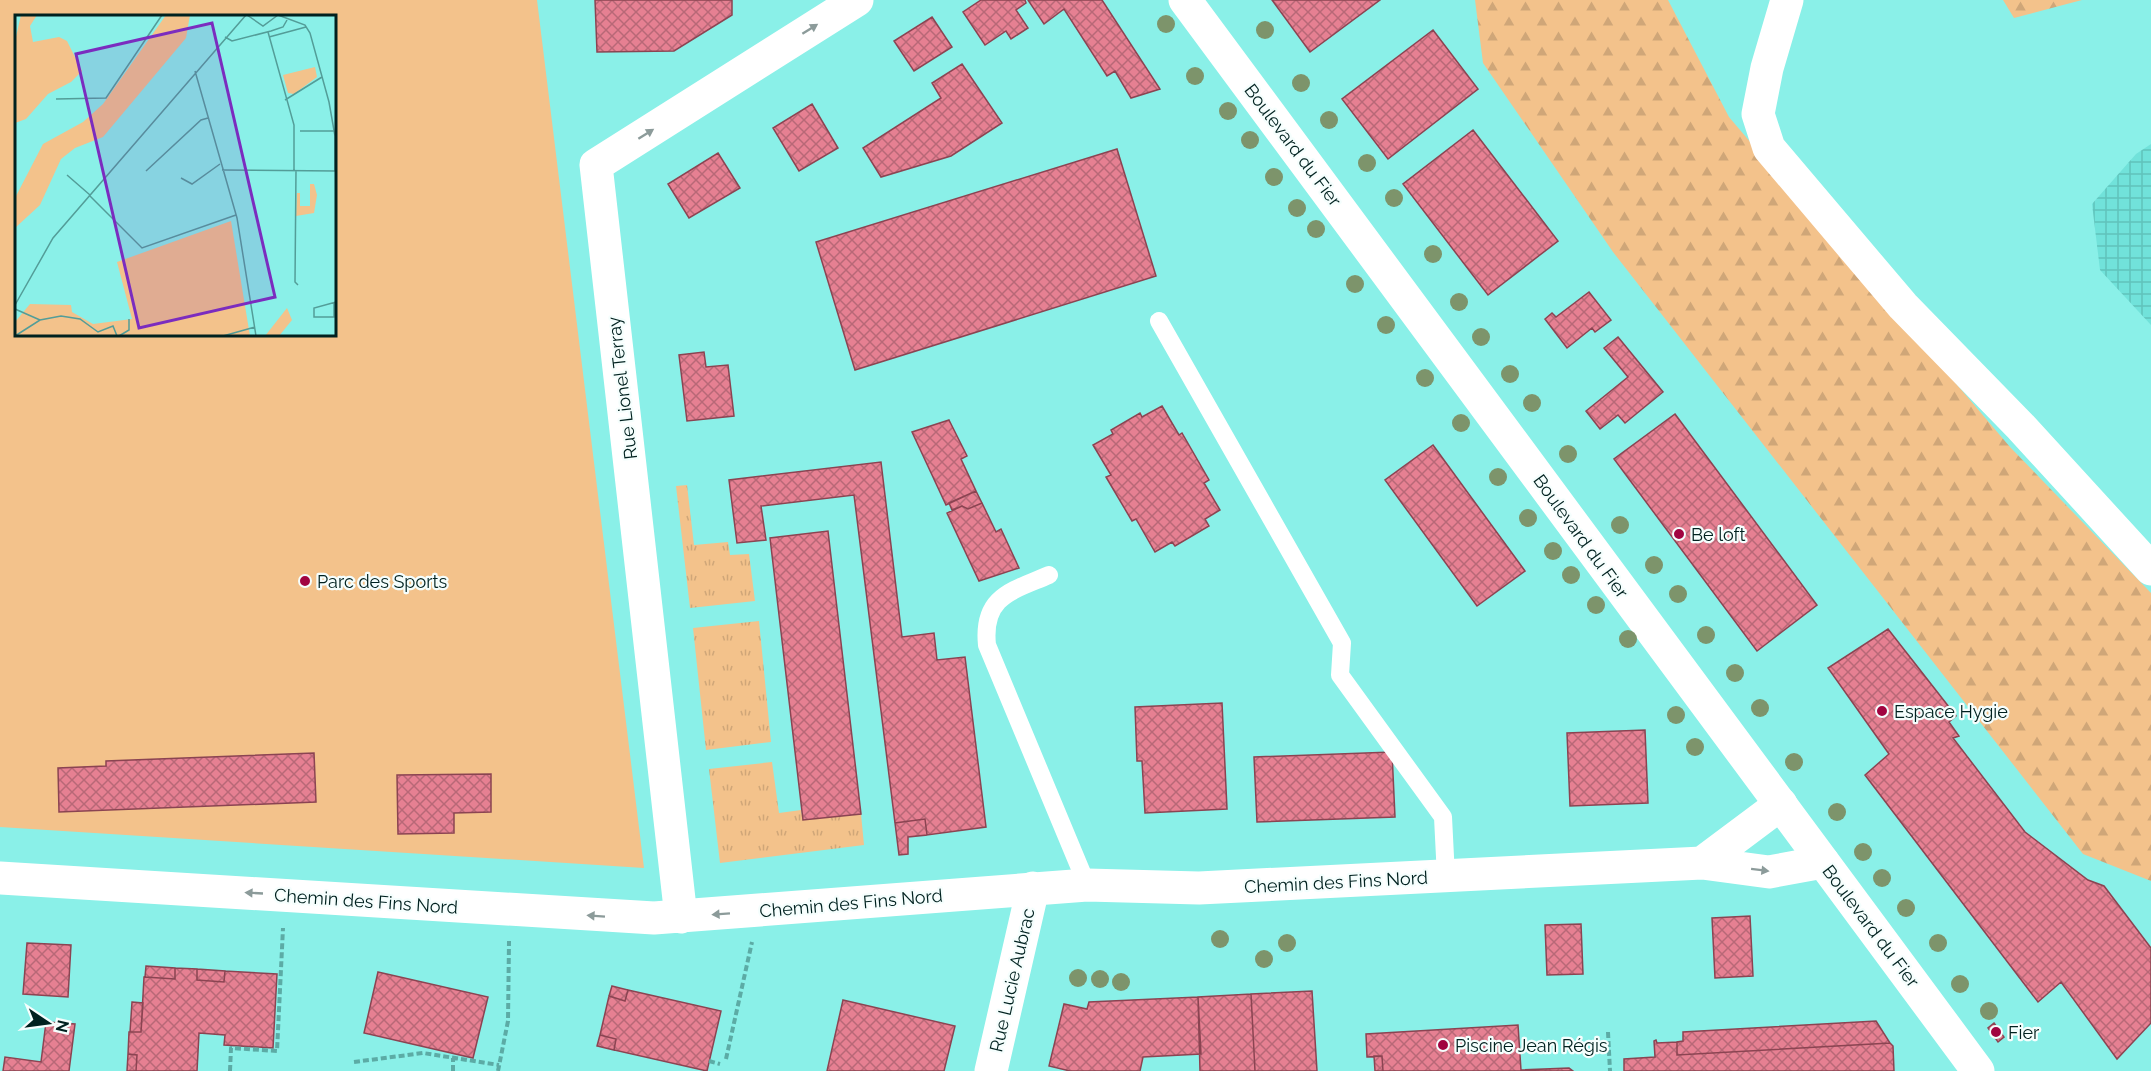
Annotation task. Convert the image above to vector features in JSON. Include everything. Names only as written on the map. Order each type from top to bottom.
[{"type":"street","name":"Rue Lionel Terray","points":[[681,917],[596,165],[857,0]]},
{"type":"street","name":"Boulevard du Fier","points":[[1185,0],[1978,1071]]},
{"type":"street","points":[[1787,0],[1767,68],[1758,114],[1769,148],[1903,306],[2020,427],[2151,569]]},
{"type":"street","points":[[1702,863],[1781,804]]},
{"type":"street","name":"Chemin des Fins Nord","points":[[0,878],[624,918],[752,912],[1088,885],[1199,888],[1702,863],[1769,872],[1823,862]]},
{"type":"street","name":"Rue Lucie Aubrac","points":[[991,1071],[1034,888]]},
{"type":"lane","points":[[1159,321],[1342,643],[1340,675],[1443,817],[1446,877]]},
{"type":"lane","points":[[1049,575],[1004,594],[994,604],[986,631],[987,645],[1088,885]]},
{"type":"path","points":[[230,1071],[231,1048],[277,1051],[285,896]]},
{"type":"path","points":[[498,1071],[509,1010],[509,910]]},
{"type":"path","points":[[726,1059],[754,933],[752,912]]},
{"type":"path","points":[[1608,1032],[1610,1071]]},
{"type":"path","points":[[354,1062],[423,1053],[499,1065]]},
{"type":"path","points":[[453,1058],[453,1071]]},
{"type":"path","points":[[710,1061],[720,1064]]},
{"type":"shaded area","points":[[2151,144],[2151,325],[2100,270],[2092,204],[2136,154]]},
{"type":"green space","name":"Parc des Sports","points":[[0,0],[537,0],[644,868],[0,827]]},
{"type":"green space","points":[[1475,0],[1668,0],[1729,117],[2010,447],[2151,593],[2151,881],[2083,854],[1613,252],[1483,63]]},
{"type":"green space","points":[[2003,0],[2082,0],[2014,18]]},
{"type":"green space","points":[[687,485],[694,545],[728,542],[730,555],[749,554],[755,601],[690,608],[676,486]]},
{"type":"green space","points":[[759,621],[771,742],[706,750],[693,628]]},
{"type":"green space","points":[[772,762],[779,813],[801,810],[803,820],[861,814],[864,845],[720,863],[709,769]]},
{"type":"building","points":[[595,0],[732,0],[732,15],[674,51],[597,52]]},
{"type":"building","points":[[981,0],[1025,0],[1026,3],[1016,10],[1028,28],[1011,39],[1006,31],[985,45],[963,12]]},
{"type":"building","points":[[1028,0],[1102,0],[1160,89],[1131,98],[1115,71],[1107,76],[1064,9],[1044,24]]},
{"type":"building","points":[[1272,0],[1380,0],[1310,52]]},
{"type":"building","points":[[932,17],[952,47],[914,71],[894,41]]},
{"type":"building","points":[[1433,30],[1478,89],[1388,159],[1342,99]]},
{"type":"building","points":[[962,64],[1002,123],[951,156],[881,177],[863,148],[941,98],[932,83]]},
{"type":"building","points":[[812,104],[838,148],[799,171],[773,128]]},
{"type":"building","points":[[1473,130],[1558,241],[1488,295],[1403,184]]},
{"type":"building","points":[[1117,149],[1156,276],[855,370],[816,242]]},
{"type":"building","points":[[718,153],[740,188],[689,218],[668,184]]},
{"type":"building","points":[[1589,292],[1611,320],[1595,332],[1592,328],[1567,348],[1545,319],[1552,313],[1556,317]]},
{"type":"building","points":[[1618,337],[1663,392],[1625,423],[1618,415],[1600,429],[1586,411],[1628,377],[1604,348]]},
{"type":"building","points":[[704,352],[706,367],[728,365],[734,416],[687,421],[679,355]]},
{"type":"building","points":[[1162,406],[1179,435],[1182,433],[1209,480],[1204,483],[1220,510],[1205,519],[1209,526],[1175,546],[1172,542],[1155,552],[1136,519],[1132,521],[1106,477],[1111,475],[1093,445],[1113,434],[1111,430],[1140,413],[1142,417]]},
{"type":"building","points":[[1675,414],[1817,605],[1757,651],[1614,459]]},
{"type":"building","points":[[949,420],[967,456],[961,459],[976,491],[946,505],[912,432]]},
{"type":"building","points":[[1433,445],[1525,571],[1477,606],[1385,480]]},
{"type":"building","points":[[881,462],[902,637],[934,633],[937,660],[965,657],[986,827],[927,835],[925,819],[895,823],[854,495],[761,506],[766,540],[737,543],[729,480]]},
{"type":"building","points":[[976,491],[982,503],[968,509],[962,506],[952,510],[949,503]]},
{"type":"building","points":[[982,503],[996,532],[1001,529],[1019,568],[979,581],[947,513],[962,506],[968,509]]},
{"type":"building","points":[[828,531],[861,814],[803,820],[770,538]]},
{"type":"building","points":[[1888,629],[1956,716],[1949,722],[1959,736],[1953,738],[2025,832],[2088,880],[2104,886],[2151,948],[2151,1023],[2117,1059],[2061,982],[2038,1002],[1865,775],[1889,754],[1828,668]]},
{"type":"building","points":[[1222,703],[1227,809],[1145,813],[1142,761],[1137,761],[1135,707]]},
{"type":"building","points":[[1645,730],[1648,803],[1570,806],[1567,733]]},
{"type":"building","points":[[1392,752],[1395,817],[1257,822],[1254,757]]},
{"type":"building","points":[[314,753],[316,802],[59,812],[58,768],[106,766],[106,761]]},
{"type":"building","points":[[491,774],[491,812],[454,813],[454,833],[398,834],[397,775]]},
{"type":"building","points":[[925,819],[927,835],[908,837],[908,854],[899,855],[895,823]]},
{"type":"building","points":[[1750,916],[1753,976],[1715,978],[1712,918]]},
{"type":"building","points":[[1581,924],[1583,974],[1547,975],[1545,925]]},
{"type":"building","points":[[27,943],[71,945],[68,997],[23,994]]},
{"type":"building","points":[[146,966],[175,968],[175,979],[145,977]]},
{"type":"building","points":[[175,968],[197,969],[197,980],[224,982],[225,971],[277,974],[273,1048],[224,1045],[225,1035],[199,1033],[197,1071],[136,1071],[137,1055],[128,1054],[129,1032],[141,1032],[144,977],[175,979]]},
{"type":"building","points":[[197,969],[225,971],[224,982],[197,980]]},
{"type":"building","points":[[378,972],[488,997],[473,1058],[364,1033]]},
{"type":"building","points":[[612,986],[628,990],[625,1001],[609,996]]},
{"type":"building","points":[[628,990],[721,1011],[707,1071],[614,1050],[616,1039],[600,1035],[609,996],[625,1001]]},
{"type":"building","points":[[1312,991],[1317,1071],[1255,1071],[1251,994]]},
{"type":"building","points":[[1251,994],[1255,1071],[1200,1071],[1198,997]]},
{"type":"building","points":[[1198,997],[1201,1054],[1143,1057],[1140,1071],[1070,1071],[1049,1066],[1064,1004],[1087,1009],[1089,1002]]},
{"type":"building","points":[[843,1000],[955,1026],[944,1071],[827,1071]]},
{"type":"building","points":[[132,1002],[143,1003],[141,1032],[130,1032]]},
{"type":"building","points":[[1876,1021],[1890,1043],[1677,1055],[1677,1042],[1683,1041],[1683,1032]]},
{"type":"building","points":[[46,1022],[75,1024],[69,1071],[3,1071],[5,1057],[41,1062]]},
{"type":"building","name":"Fier","points":[[1994,1023],[2004,1037],[1998,1042],[1988,1028]]},
{"type":"building","name":"Piscine Jean Régis","points":[[1518,1025],[1521,1070],[1569,1068],[1573,1071],[1383,1071],[1382,1056],[1367,1057],[1366,1034]]},
{"type":"building","points":[[600,1035],[616,1039],[614,1050],[597,1046]]},
{"type":"building","points":[[1656,1040],[1657,1043],[1677,1042],[1677,1055],[1890,1043],[1893,1046],[1894,1071],[1624,1071],[1624,1059],[1655,1057],[1654,1041]]},
{"type":"building","points":[[128,1054],[137,1055],[136,1071],[127,1071]]},
{"type":"building","points":[[1374,1056],[1382,1056],[1383,1071],[1375,1071]]},
{"type":"place","name":"Be loft","points":[[1679,534]]},
{"type":"place","name":"Parc des Sports","points":[[305,581]]},
{"type":"place","name":"Espace Hygie","points":[[1882,711]]},
{"type":"place","name":"Fier","points":[[1996,1032]]},
{"type":"place","name":"Piscine Jean Régis","points":[[1443,1045]]}]
